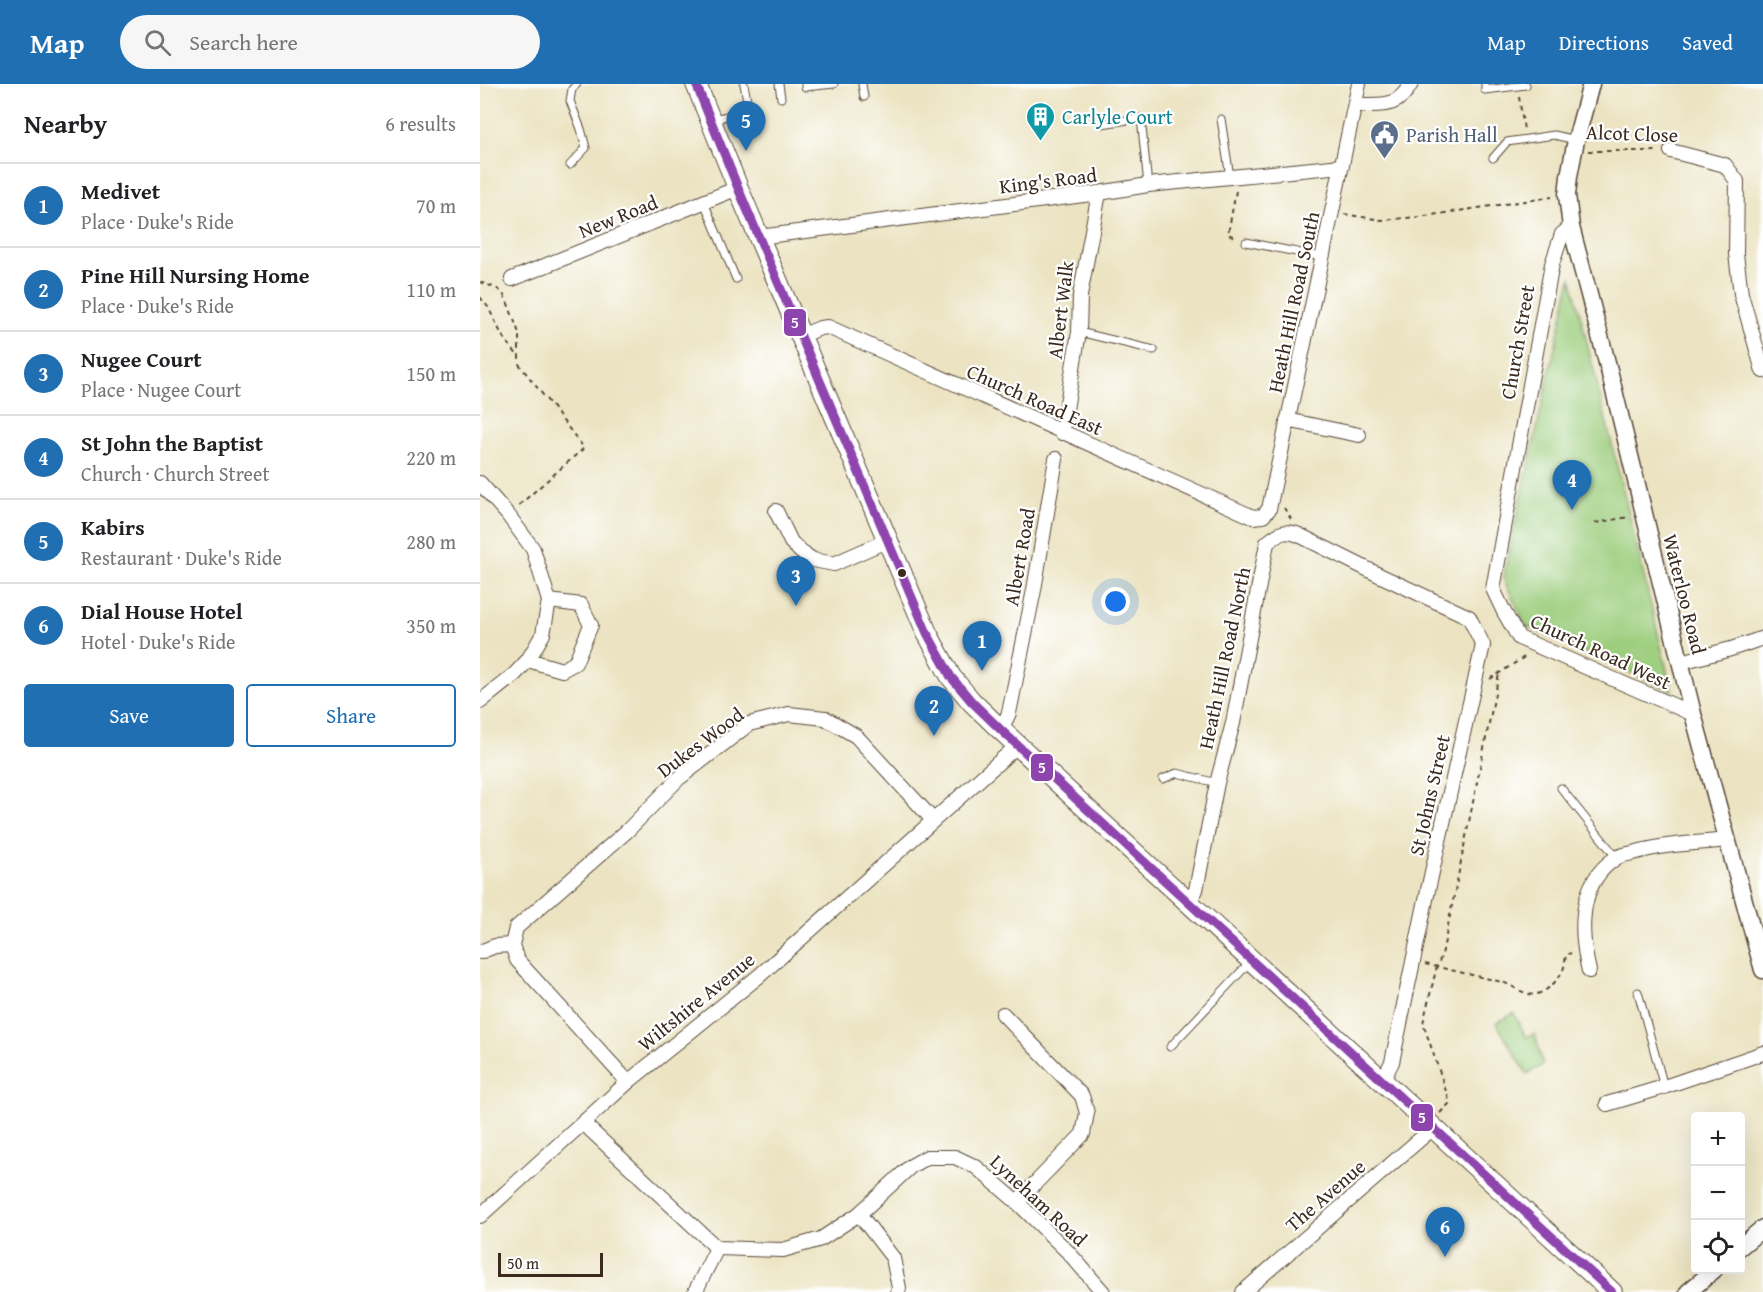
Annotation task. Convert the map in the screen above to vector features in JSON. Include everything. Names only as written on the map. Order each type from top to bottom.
[{"type":"main road","points":[[696,84],[927,633],[946,668],[972,702],[1001,730],[1612,1292]]},
{"type":"street","name":"Heath Hill Road South","points":[[1253,517],[1263,516],[1269,509],[1359,84]]},
{"type":"street","points":[[1355,105],[1389,104],[1398,101],[1411,84]]},
{"type":"street","points":[[1571,227],[1567,195],[1575,145],[1591,84]]},
{"type":"street","name":"Alcot Close","points":[[1671,151],[1725,165],[1737,181],[1736,254],[1741,294],[1763,371]]},
{"type":"street","name":"King's Road","points":[[759,237],[1148,185],[1342,165]]},
{"type":"street","name":"New Road","points":[[512,279],[738,188]]},
{"type":"street","name":"Albert Walk","points":[[1062,433],[1079,332],[1080,296],[1099,193]]},
{"type":"street","name":"Waterloo Road","points":[[1571,227],[1609,370],[1693,714],[1763,970]]},
{"type":"street","name":"Church Street","points":[[1504,612],[1493,589],[1552,264],[1562,234],[1571,227]]},
{"type":"street","name":"Church Road East","points":[[801,336],[828,327],[1253,517]]},
{"type":"street","points":[[1287,420],[1359,435]]},
{"type":"street","name":"Albert Road","points":[[1001,730],[1012,702],[1056,459]]},
{"type":"street","points":[[480,483],[533,549],[549,602],[543,634],[528,660],[515,674],[480,702]]},
{"type":"street","points":[[776,511],[791,542],[813,560],[834,564],[888,540]]},
{"type":"street","name":"Heath Hill Road North","points":[[1189,902],[1196,890],[1217,783],[1233,723],[1267,543],[1278,534],[1289,531],[1299,535]]},
{"type":"street","name":"St Johns Street","points":[[1299,535],[1378,576],[1469,617],[1483,645],[1392,1062],[1383,1080]]},
{"type":"street","points":[[528,660],[562,670],[575,663],[591,625],[581,605],[549,602]]},
{"type":"street","name":"Church Road West","points":[[1504,612],[1519,638],[1693,714]]},
{"type":"street","points":[[1681,662],[1731,650],[1763,638]]},
{"type":"street","name":"Dukes Wood","points":[[512,945],[516,928],[627,831],[678,779],[749,724],[789,714],[825,717],[856,736],[933,820]]},
{"type":"street","name":"Wiltshire Avenue","points":[[480,1216],[628,1082],[759,976],[1018,745]]},
{"type":"street","points":[[1589,971],[1582,926],[1587,897],[1598,874],[1617,858],[1642,850],[1729,840]]},
{"type":"street","points":[[480,952],[495,946],[512,945],[516,960],[628,1082]]},
{"type":"street","points":[[1003,1014],[1082,1096],[1087,1113],[1083,1134],[1017,1202]]},
{"type":"street","points":[[1607,1104],[1763,1053]]},
{"type":"street","points":[[584,1124],[717,1248],[695,1292]]},
{"type":"street","name":"The Avenue","points":[[1243,1292],[1431,1126]]},
{"type":"street","name":"Lyneham Road","points":[[717,1248],[783,1250],[821,1239],[859,1214],[911,1166],[927,1157],[955,1157],[976,1167],[1017,1202],[1069,1253],[1103,1292]]},
{"type":"street","points":[[859,1214],[893,1258],[898,1292]]},
{"type":"street","points":[[1745,1243],[1763,1228]]},
{"type":"street","points":[[1688,1292],[1708,1274]]},
{"type":"lane","points":[[570,165],[586,148],[570,101],[572,89],[577,84]]},
{"type":"lane","points":[[711,120],[749,111],[744,84]]},
{"type":"lane","points":[[779,84],[781,98]]},
{"type":"lane","points":[[805,84],[805,87],[834,84]]},
{"type":"lane","points":[[862,84],[864,97]]},
{"type":"lane","points":[[1485,84],[1485,90],[1526,85]]},
{"type":"lane","points":[[1102,124],[1141,118],[1148,185]]},
{"type":"lane","points":[[1221,119],[1234,176]]},
{"type":"lane","points":[[1493,158],[1508,142],[1525,139],[1554,135],[1575,145]]},
{"type":"lane","points":[[704,202],[736,279]]},
{"type":"lane","points":[[1246,243],[1322,257]]},
{"type":"lane","points":[[1079,332],[1154,350]]},
{"type":"lane","points":[[1163,779],[1177,773],[1217,783]]},
{"type":"lane","points":[[1561,788],[1617,858]]},
{"type":"lane","points":[[1170,1047],[1252,960]]},
{"type":"lane","points":[[1638,992],[1664,1087]]},
{"type":"path","points":[[1517,86],[1525,139]]},
{"type":"path","name":"Alcot Close","points":[[1575,145],[1671,151]]},
{"type":"path","points":[[1234,176],[1228,234],[1246,243]]},
{"type":"path","points":[[1332,212],[1381,220],[1418,217],[1567,195]]},
{"type":"path","points":[[480,282],[502,292],[519,333],[519,364],[584,448],[508,515]]},
{"type":"path","points":[[480,297],[488,307],[503,337],[519,357]]},
{"type":"path","points":[[1273,488],[1299,535]]},
{"type":"path","points":[[1595,523],[1644,515]]},
{"type":"path","points":[[1475,682],[1485,683],[1499,674],[1529,654],[1533,644]]},
{"type":"path","points":[[1431,1126],[1450,1103],[1423,1023],[1437,966],[1442,955],[1499,674]]},
{"type":"path","points":[[1413,962],[1513,985],[1533,995],[1549,987],[1558,979],[1564,968],[1566,955],[1585,952]]},
{"type":"green space","points":[[1571,277],[1672,691],[1526,626],[1503,578]]},
{"type":"green space","points":[[1514,1013],[1526,1037],[1535,1034],[1543,1065],[1527,1074],[1496,1023]]},
{"type":"transit line","name":"5","points":[[696,84],[927,633],[951,677],[972,702],[1001,730],[1612,1292]]},
{"type":"place","name":"Carlyle Court","points":[[1041,142]]},
{"type":"place","name":"Kabirs","points":[[746,151]]},
{"type":"place","name":"Parish Hall","points":[[1385,160]]},
{"type":"place","name":"St John the Baptist","points":[[1572,510]]},
{"type":"place","name":"Nugee Court","points":[[796,606]]},
{"type":"place","name":"Medivet","points":[[982,671]]},
{"type":"place","name":"Pine Hill Nursing Home","points":[[934,736]]},
{"type":"place","name":"Dial House Hotel","points":[[1445,1257]]}]
